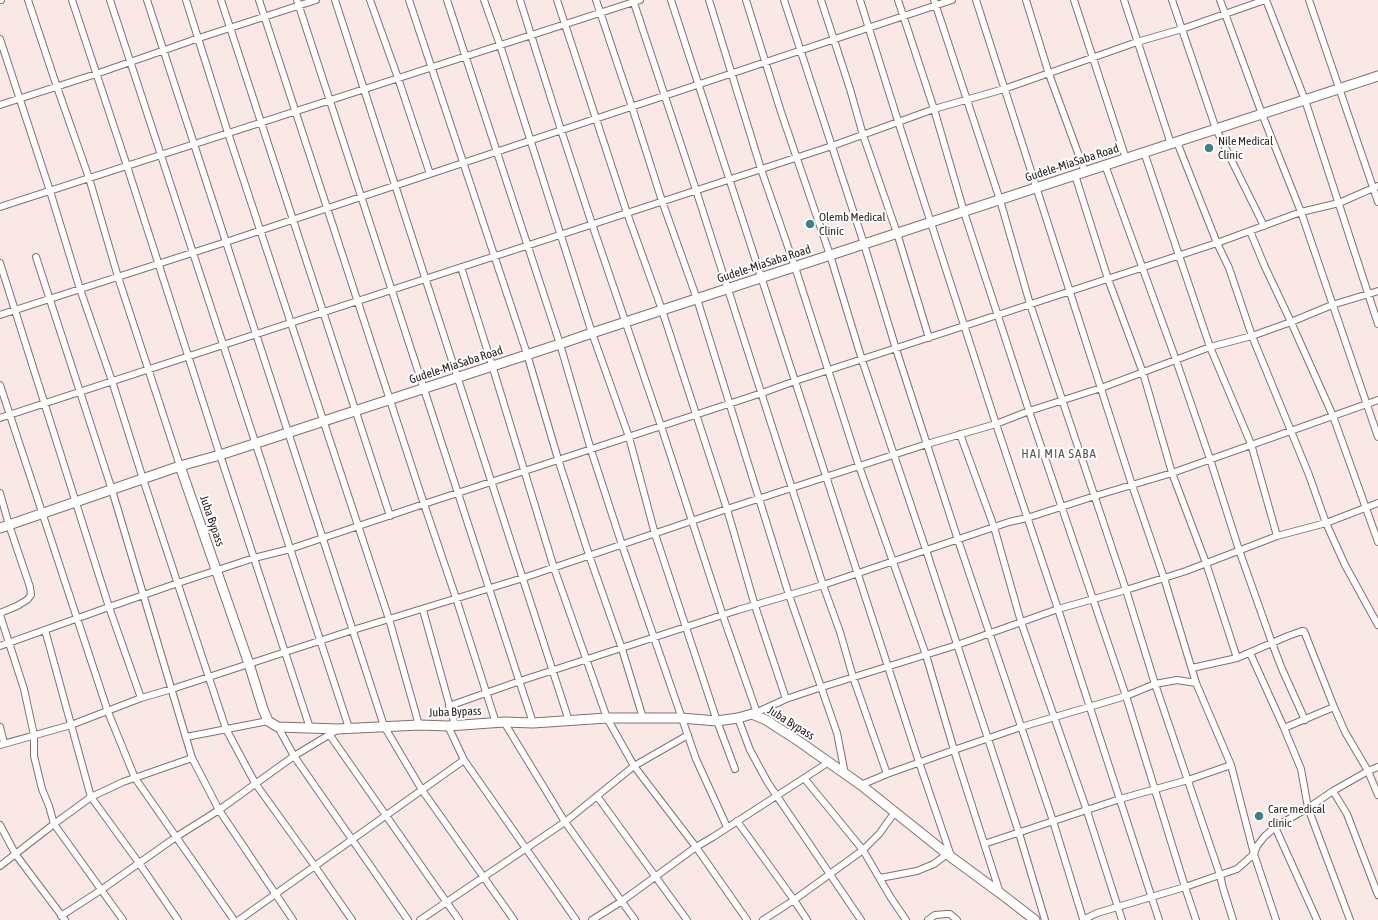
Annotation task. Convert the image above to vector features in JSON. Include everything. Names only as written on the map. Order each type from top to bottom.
[{"type":"main road","name":"Gudele-MiaSaba Road","points":[[180,466],[560,344],[1378,76]]},
{"type":"main road","points":[[4,527],[180,466]]},
{"type":"main road","name":"Juba Bypass","points":[[180,466],[249,664],[263,709],[268,721],[278,727],[338,729],[419,725],[451,726],[500,723],[533,723],[607,718],[681,718],[717,721],[754,714],[766,720],[861,785],[949,856],[1035,920]]},
{"type":"street","points":[[28,0],[56,87],[89,178],[118,277],[180,466]]},
{"type":"street","points":[[72,0],[310,728]]},
{"type":"street","points":[[110,0],[349,728]]},
{"type":"street","points":[[147,0],[384,726],[422,790],[482,877],[514,920]]},
{"type":"street","points":[[186,0],[260,231],[389,619],[419,725]]},
{"type":"street","points":[[221,0],[390,516]]},
{"type":"street","points":[[259,0],[486,693],[500,723],[565,822],[635,920]]},
{"type":"street","points":[[0,105],[265,17],[298,3],[316,0]]},
{"type":"street","points":[[335,0],[569,721]]},
{"type":"street","points":[[370,0],[430,174]]},
{"type":"street","points":[[409,0],[527,354],[558,459],[589,555],[622,648],[643,718]]},
{"type":"street","points":[[447,0],[560,344],[591,450],[622,544],[696,759],[727,827]]},
{"type":"street","points":[[484,0],[500,45],[529,141],[592,333],[628,437],[656,534],[686,628],[717,721],[735,769]]},
{"type":"street","points":[[520,0],[592,224],[662,426],[754,714],[786,699],[957,645],[1058,609],[1164,578],[1277,536],[1326,523],[1378,503]]},
{"type":"street","points":[[557,0],[595,119],[662,310],[727,509],[755,606],[786,699]]},
{"type":"street","points":[[596,0],[662,201],[697,299],[758,499],[789,595],[837,733],[845,774]]},
{"type":"street","points":[[671,0],[889,666],[949,856],[917,871],[880,878]]},
{"type":"street","points":[[709,0],[761,169],[795,267],[859,466],[926,655],[954,750],[1000,893]]},
{"type":"street","points":[[746,0],[830,255],[862,360],[1019,833],[1045,920]]},
{"type":"street","points":[[784,0],[864,244],[896,349],[958,540],[1053,821],[1083,920],[1097,913],[1185,887],[1237,869],[1254,854],[1257,846],[1275,827],[1308,808],[1333,790],[1378,767]]},
{"type":"street","points":[[821,0],[850,89],[863,135],[897,233],[929,338]]},
{"type":"street","points":[[860,0],[964,326],[1058,609],[1158,920]]},
{"type":"street","points":[[898,0],[934,109],[964,212],[1029,411],[1126,696],[1196,920]]},
{"type":"street","points":[[0,315],[260,231],[834,40],[935,3],[952,0]]},
{"type":"street","points":[[976,0],[1132,486],[1164,578],[1196,683],[1231,765],[1254,854],[1276,920]]},
{"type":"street","points":[[1026,0],[1049,74],[1085,172]]},
{"type":"street","points":[[1074,0],[1126,158]]},
{"type":"street","points":[[1124,0],[1137,42],[1174,143],[1229,268],[1252,336],[1309,475],[1326,523],[1345,565],[1375,615],[1378,625]]},
{"type":"street","points":[[1172,0],[1216,129],[1264,226]]},
{"type":"street","points":[[1220,0],[1262,114],[1301,212],[1332,305],[1368,404],[1378,437]]},
{"type":"street","points":[[0,418],[832,146],[898,121],[1004,89],[1137,42],[1182,29],[1265,0],[1305,100],[1378,324]]},
{"type":"street","points":[[1309,0],[1338,89],[1376,187],[1378,202]]},
{"type":"street","points":[[0,207],[636,1],[665,96],[823,584],[840,632],[853,677],[887,774]]},
{"type":"street","points":[[298,3],[533,723]]},
{"type":"street","points":[[935,3],[968,99],[1000,200],[1030,304],[1126,590],[1155,684],[1220,875],[1222,888],[1233,920]]},
{"type":"street","points":[[0,39],[50,191],[80,289],[112,381],[226,730],[255,783],[352,920]]},
{"type":"street","points":[[1144,152],[1210,347],[1252,444],[1277,536]]},
{"type":"street","points":[[1105,165],[1176,360],[1239,550],[1272,642],[1282,669],[1305,720]]},
{"type":"street","points":[[1075,175],[1108,279],[1143,373],[1172,473],[1206,563],[1237,658]]},
{"type":"street","points":[[0,646],[216,570],[290,549],[458,494],[558,459],[591,450],[795,381],[1217,243],[1301,212],[1339,202],[1376,187]]},
{"type":"street","points":[[1250,231],[1333,416],[1378,542]]},
{"type":"street","points":[[36,257],[112,490],[192,758],[219,810],[293,920]]},
{"type":"street","points":[[0,263],[109,607],[141,698]]},
{"type":"street","points":[[461,267],[554,568],[607,718],[634,766],[696,847],[747,920]]},
{"type":"street","points":[[0,727],[2,744],[71,725],[141,698],[353,630],[423,610],[456,598],[523,578],[656,534],[692,520],[894,456],[927,444],[996,424],[1029,411],[1143,373],[1210,347],[1252,336],[1332,305],[1378,291]]},
{"type":"street","points":[[0,386],[108,712],[135,778],[234,920]]},
{"type":"street","points":[[449,706],[553,670],[892,562],[1009,522],[1027,518],[1172,473],[1378,400]]},
{"type":"street","points":[[960,434],[994,527],[1021,622],[1087,811],[1122,920]]},
{"type":"street","points":[[0,493],[4,527],[30,587],[31,595],[30,598],[0,614],[24,689],[34,735],[36,762],[42,789],[54,824],[123,920]]},
{"type":"street","points":[[423,610],[449,706],[451,726],[464,760],[576,920]]},
{"type":"street","points":[[45,630],[91,798],[139,863],[178,920]]},
{"type":"street","points":[[1192,668],[1237,658],[1272,642],[1304,631],[1345,732],[1368,771],[1378,795]]},
{"type":"street","points":[[1250,653],[1301,769],[1308,808],[1350,920]]},
{"type":"street","points":[[861,785],[919,762],[1021,727],[1126,696],[1155,684],[1177,680],[1196,683]]},
{"type":"street","points":[[1284,728],[1334,707]]},
{"type":"street","points":[[738,718],[750,750],[776,796],[861,920]]},
{"type":"street","points":[[186,737],[268,721]]},
{"type":"street","points":[[278,727],[294,756],[408,920]]},
{"type":"street","points":[[0,825],[16,855],[63,918],[176,837],[219,810],[294,756],[338,729]]},
{"type":"street","points":[[329,734],[460,920]]},
{"type":"street","points":[[420,920],[565,822],[634,766],[688,735]]},
{"type":"street","points":[[0,866],[54,824],[91,798],[123,782],[192,758]]},
{"type":"street","points":[[238,920],[464,760]]},
{"type":"street","points":[[592,920],[622,901],[696,847],[829,762]]},
{"type":"street","points":[[984,844],[1120,799],[1188,780],[1231,765]]},
{"type":"street","points":[[804,778],[863,850],[891,898],[906,920]]},
{"type":"street","points":[[1333,790],[1347,814],[1378,895]]},
{"type":"street","points":[[597,796],[687,920]]},
{"type":"street","points":[[763,920],[794,900],[863,850],[879,834],[895,812]]},
{"type":"street","points":[[736,821],[807,920]]},
{"type":"street","points":[[1275,827],[1317,920]]},
{"type":"street","points":[[928,920],[935,915],[950,914],[957,920]]},
{"type":"place","name":"Nile Medical Clinic","points":[[1209,148]]},
{"type":"place","name":"Olemb Medical Clinic","points":[[810,224]]},
{"type":"place","name":"Care medical clinic","points":[[1259,816]]},
{"type":"district","name":"HAI MIA SABA","points":[[1059,454]]}]
